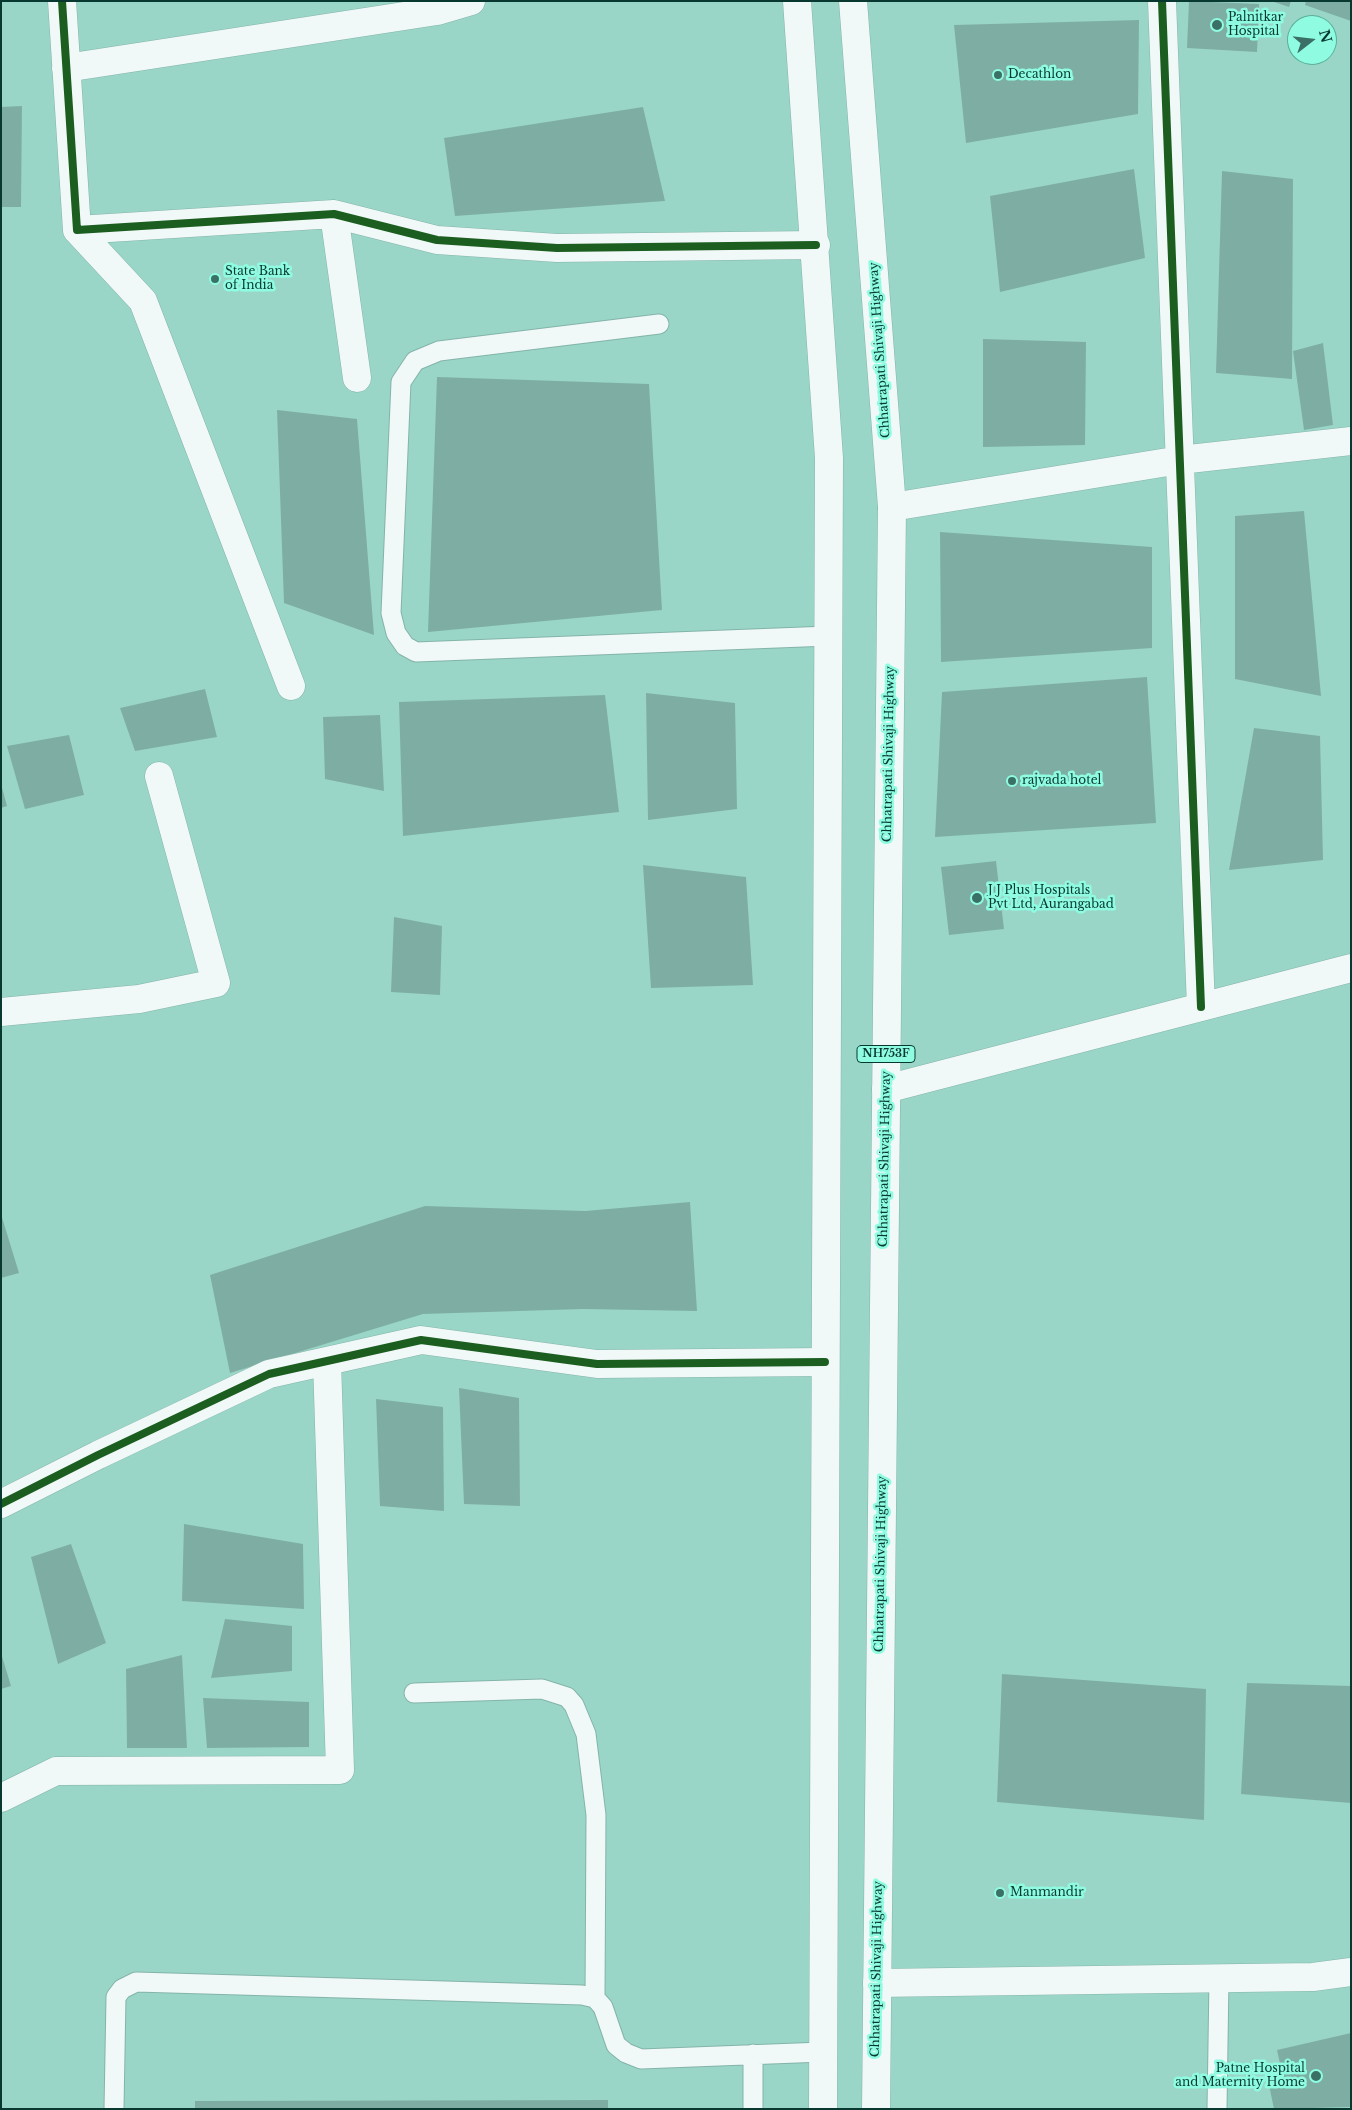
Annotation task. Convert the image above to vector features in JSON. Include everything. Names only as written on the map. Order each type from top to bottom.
[{"type":"main road","points":[[62,1],[76,230],[143,301],[291,686]]},
{"type":"main road","points":[[66,68],[437,11],[471,1]]},
{"type":"main road","points":[[798,1],[830,458],[823,2109]]},
{"type":"main road","name":"Chhatrapati Shivaji Highway","points":[[853,1],[892,507],[876,2109]]},
{"type":"main road","points":[[1162,1],[1200,1007]]},
{"type":"main road","points":[[76,230],[334,214],[437,240],[557,248],[816,246]]},
{"type":"main road","points":[[334,214],[358,378]]},
{"type":"main road","points":[[892,507],[1180,460],[1351,441]]},
{"type":"main road","points":[[1,1012],[139,999],[216,983],[159,776]]},
{"type":"main road","points":[[886,1089],[1351,968]]},
{"type":"main road","points":[[1,1504],[98,1455],[269,1374],[421,1340],[597,1364],[825,1362]]},
{"type":"main road","points":[[1,1798],[56,1771],[340,1770],[327,1361]]},
{"type":"main road","points":[[877,1983],[1313,1977],[1351,1972]]},
{"type":"lane","points":[[659,324],[440,351],[415,361],[400,382],[391,613],[396,633],[405,646],[416,652],[829,636]]},
{"type":"lane","points":[[414,1693],[542,1689],[567,1697],[574,1704],[586,1734],[596,1815],[595,1998]]},
{"type":"lane","points":[[1217,2109],[1220,1979]]},
{"type":"lane","points":[[114,2109],[116,1997],[122,1989],[136,1982],[582,1995],[595,1998],[603,2007],[616,2045],[626,2053],[640,2059],[823,2052]]},
{"type":"lane","points":[[753,2054],[753,2109]]},
{"type":"building","points":[[1189,1],[1259,4],[1257,52],[1187,48]]},
{"type":"building","points":[[1271,1],[1291,1],[1289,7]]},
{"type":"building","points":[[1306,1],[1351,1],[1351,21],[1337,15],[1305,5]]},
{"type":"building","points":[[1139,20],[1138,114],[966,143],[954,25]]},
{"type":"building","points":[[22,106],[21,207],[1,207],[1,107]]},
{"type":"building","points":[[643,107],[665,201],[455,216],[444,138]]},
{"type":"building","points":[[1134,169],[1145,258],[1000,292],[990,196]]},
{"type":"building","points":[[1222,171],[1293,179],[1292,379],[1216,373]]},
{"type":"building","points":[[983,339],[1086,342],[1085,445],[983,447]]},
{"type":"building","points":[[1323,343],[1333,425],[1304,430],[1293,351]]},
{"type":"building","points":[[437,377],[649,384],[662,610],[428,632]]},
{"type":"building","points":[[277,410],[357,419],[374,635],[284,603]]},
{"type":"building","points":[[1304,511],[1321,696],[1235,679],[1235,516]]},
{"type":"building","points":[[940,532],[1152,547],[1152,648],[941,662]]},
{"type":"building","points":[[1147,677],[1156,823],[935,837],[942,692]]},
{"type":"building","points":[[205,689],[217,737],[135,751],[120,708]]},
{"type":"building","points":[[646,693],[735,703],[737,809],[648,820]]},
{"type":"building","points":[[605,695],[619,812],[403,836],[399,702]]},
{"type":"building","points":[[380,715],[384,791],[325,779],[323,717]]},
{"type":"building","points":[[1254,728],[1320,736],[1323,860],[1229,870]]},
{"type":"building","points":[[69,735],[84,795],[25,809],[7,746]]},
{"type":"building","points":[[1,784],[7,806],[1,808]]},
{"type":"building","points":[[996,861],[1004,929],[949,935],[941,867]]},
{"type":"building","points":[[643,865],[746,877],[753,985],[651,988]]},
{"type":"building","points":[[394,917],[442,926],[440,995],[391,992]]},
{"type":"building","points":[[690,1202],[697,1311],[583,1309],[423,1314],[230,1373],[210,1275],[425,1206],[585,1211]]},
{"type":"building","points":[[1,1214],[19,1273],[1,1278]]},
{"type":"building","points":[[459,1388],[519,1398],[520,1506],[464,1504]]},
{"type":"building","points":[[376,1399],[443,1407],[444,1511],[380,1506]]},
{"type":"building","points":[[184,1524],[303,1544],[304,1609],[182,1601]]},
{"type":"building","points":[[71,1544],[106,1643],[58,1664],[31,1557]]},
{"type":"building","points":[[225,1619],[292,1626],[292,1671],[211,1678]]},
{"type":"building","points":[[1,1653],[11,1686],[1,1689]]},
{"type":"building","points":[[182,1655],[187,1748],[127,1748],[126,1669]]},
{"type":"building","points":[[1002,1674],[1206,1689],[1204,1820],[997,1802]]},
{"type":"building","points":[[1247,1683],[1351,1686],[1351,1803],[1241,1794]]},
{"type":"building","points":[[203,1698],[309,1702],[309,1747],[207,1748]]},
{"type":"building","points":[[1351,2033],[1351,2107],[1274,2109],[1269,2085],[1284,2082],[1277,2050]]},
{"type":"building","points":[[608,2100],[608,2109],[195,2109],[195,2101]]},
{"type":"cycle path","points":[[62,1],[77,230],[334,214],[437,240],[557,248],[816,245]]},
{"type":"cycle path","points":[[1162,1],[1201,1007]]},
{"type":"cycle path","points":[[1,1504],[98,1455],[269,1374],[421,1340],[597,1364],[825,1362]]},
{"type":"place","name":"Palnitkar Hospital","points":[[1217,25]]},
{"type":"place","name":"Decathlon","points":[[998,75]]},
{"type":"place","name":"State Bank of India","points":[[215,279]]},
{"type":"place","name":"rajvada hotel","points":[[1012,781]]},
{"type":"place","name":"J J Plus Hospitals Pvt Ltd, Aurangabad","points":[[977,898]]},
{"type":"place","name":"Manmandir","points":[[1000,1893]]},
{"type":"place","name":"Patne Hospital and Maternity Home","points":[[1316,2076]]}]
